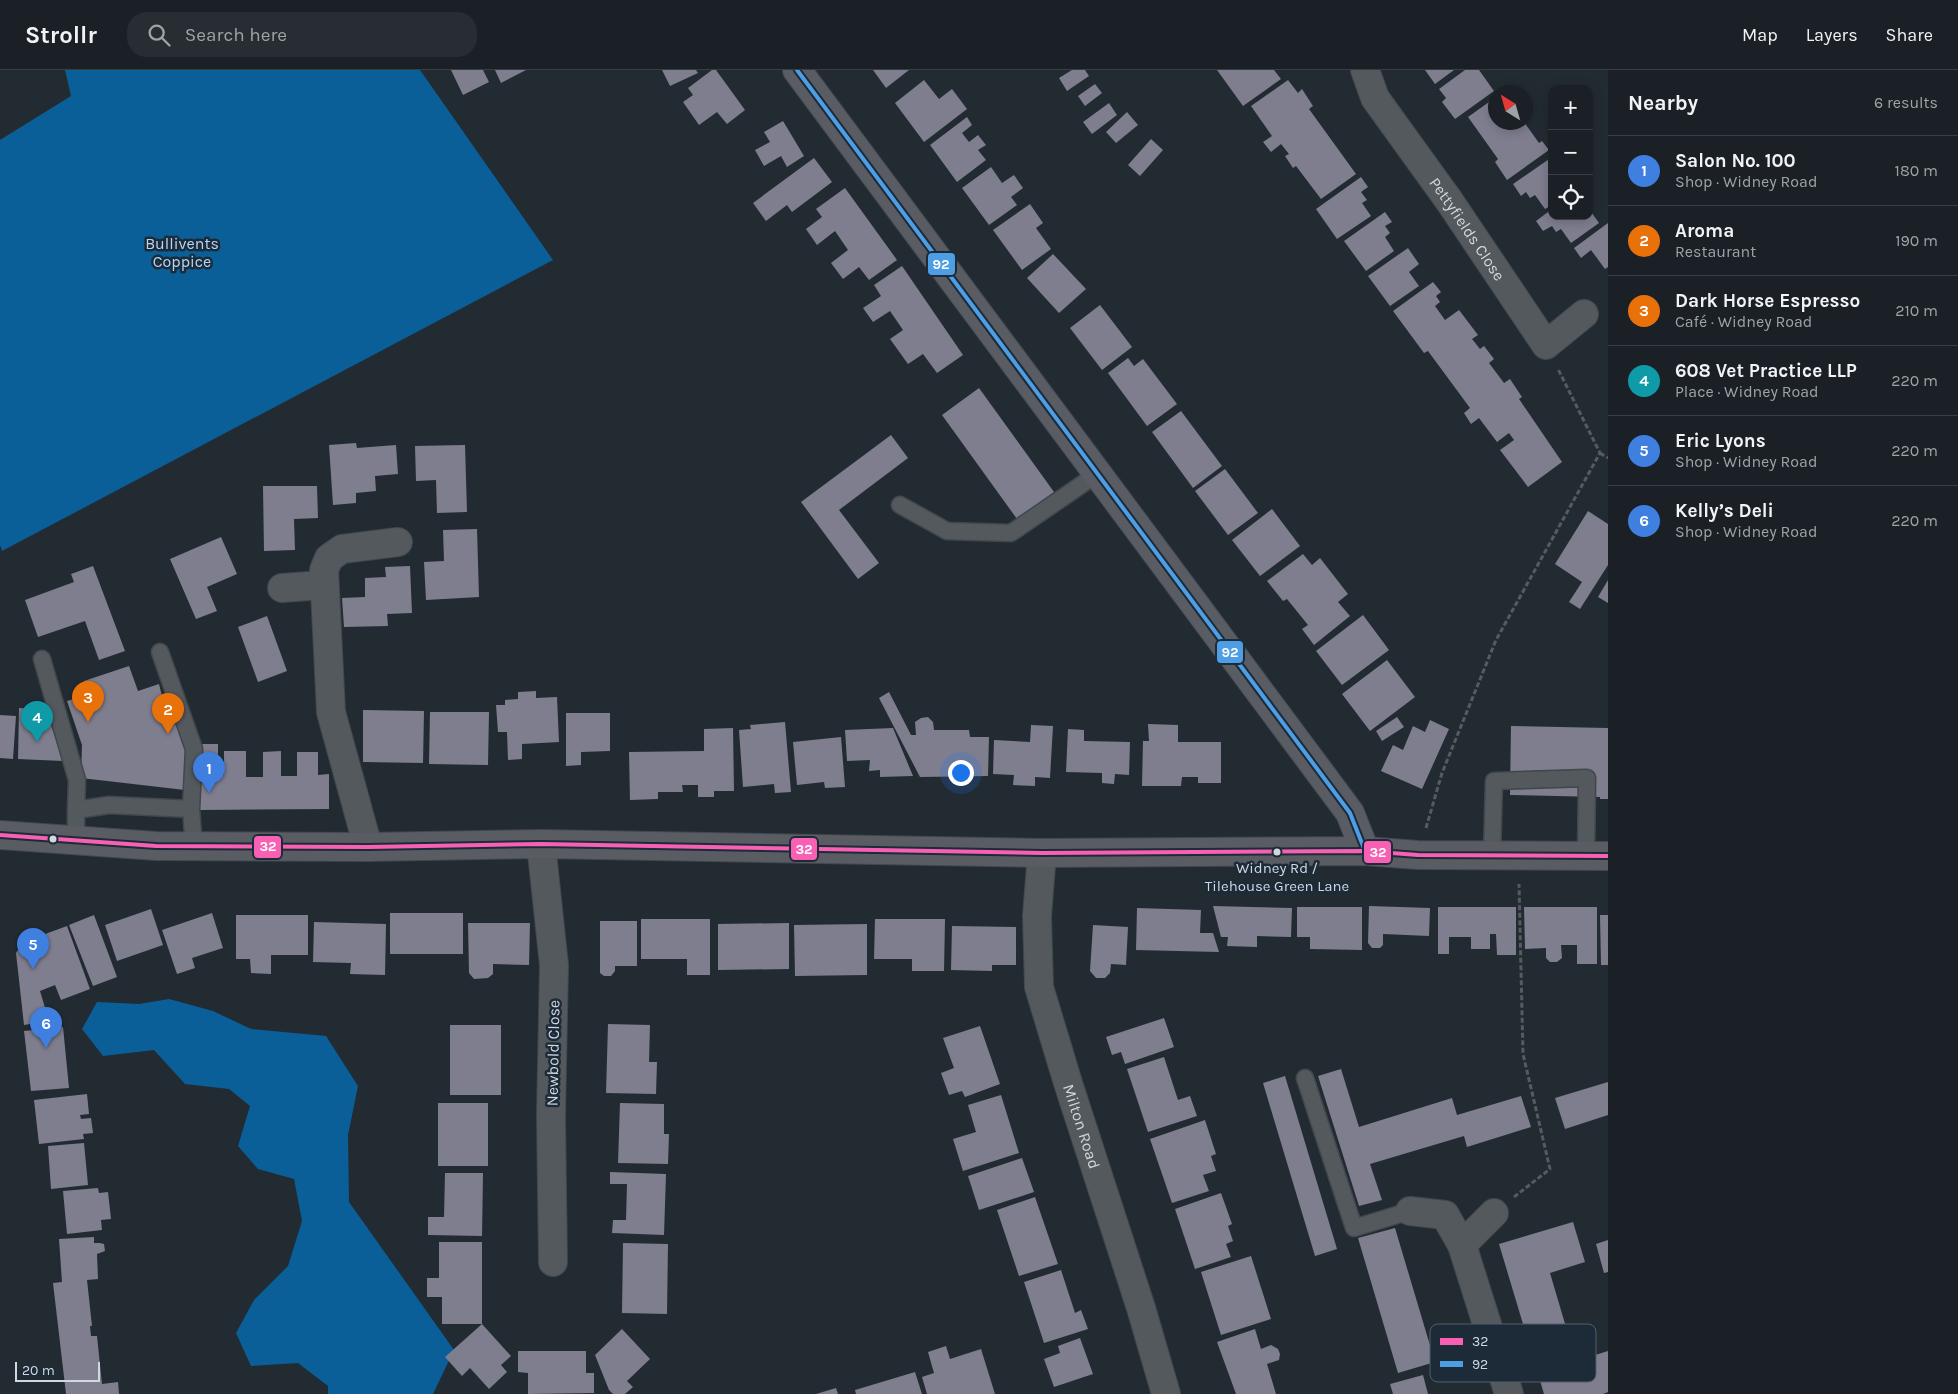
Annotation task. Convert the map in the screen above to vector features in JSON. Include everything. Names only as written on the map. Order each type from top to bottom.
[{"type":"street","points":[[797,70],[1350,813],[1364,851]]},
{"type":"street","name":"Pettyfields Close","points":[[1365,70],[1375,98],[1450,202],[1546,345]]},
{"type":"street","points":[[1546,345],[1584,314]]},
{"type":"street","points":[[368,848],[331,712],[323,584],[324,570],[329,558],[342,549],[398,542]]},
{"type":"street","points":[[282,588],[323,584]]},
{"type":"street","points":[[0,835],[194,847],[368,848],[541,844],[1042,852],[1364,851],[1418,855],[1597,856]]},
{"type":"street","name":"Newbold Close","points":[[541,844],[554,965],[551,1135],[553,1262]]},
{"type":"street","name":"Milton Road","points":[[1042,852],[1037,916],[1039,987],[1141,1308],[1166,1394]]},
{"type":"street","points":[[1410,1211],[1445,1215],[1462,1245],[1487,1324]]},
{"type":"street","points":[[1462,1245],[1494,1212]]},
{"type":"street","points":[[1505,1382],[1509,1394]]},
{"type":"lane","points":[[900,505],[947,531],[1011,533],[1097,474]]},
{"type":"lane","points":[[160,652],[194,749],[191,809],[194,847]]},
{"type":"lane","points":[[42,659],[77,780],[76,841]]},
{"type":"lane","points":[[1505,856],[1494,780],[1587,778],[1597,856]]},
{"type":"lane","points":[[76,810],[109,805],[191,809]]},
{"type":"lane","points":[[1305,1078],[1354,1228],[1410,1211]]},
{"type":"path","points":[[1546,345],[1600,453],[1608,458]]},
{"type":"path","points":[[1418,855],[1442,773],[1496,640],[1600,453]]},
{"type":"path","points":[[1494,1212],[1550,1169],[1523,1054],[1505,856]]},
{"type":"green space","name":"Bullivents Coppice","points":[[65,70],[420,70],[553,260],[2,551],[0,545],[0,140],[71,96]]},
{"type":"green space","points":[[169,999],[213,1011],[251,1029],[326,1036],[358,1086],[348,1135],[349,1202],[454,1350],[433,1394],[328,1394],[328,1386],[298,1363],[251,1366],[236,1333],[254,1300],[288,1266],[302,1221],[294,1179],[258,1169],[238,1146],[250,1106],[229,1089],[185,1084],[154,1050],[103,1056],[82,1029],[97,1002],[139,1004]]},
{"type":"building","points":[[451,70],[483,70],[489,82],[463,95]]},
{"type":"building","points":[[495,70],[526,70],[501,83]]},
{"type":"building","points":[[662,70],[696,70],[698,73],[670,86]]},
{"type":"building","points":[[712,70],[716,70],[745,110],[727,124],[717,112],[699,125],[683,102],[693,95],[688,88]]},
{"type":"building","points":[[873,70],[909,70],[886,88]]},
{"type":"building","points":[[1072,70],[1085,70],[1089,76],[1067,91],[1059,78]]},
{"type":"building","points":[[1217,70],[1274,70],[1281,79],[1243,106]]},
{"type":"building","points":[[1425,70],[1454,70],[1435,84]]},
{"type":"building","points":[[1465,70],[1479,70],[1490,85],[1488,85],[1488,95],[1455,119],[1442,102],[1446,98],[1439,89]]},
{"type":"building","points":[[924,80],[939,99],[952,89],[967,109],[924,142],[895,103]]},
{"type":"building","points":[[1288,80],[1298,93],[1302,89],[1313,106],[1309,109],[1356,174],[1321,199],[1296,166],[1293,168],[1285,156],[1289,154],[1281,144],[1271,152],[1263,142],[1272,136],[1251,106]]},
{"type":"building","points":[[1095,84],[1102,93],[1085,106],[1078,96]]},
{"type":"building","points":[[1109,103],[1117,115],[1092,134],[1083,122]]},
{"type":"building","points":[[1488,103],[1488,130],[1530,130],[1539,143],[1542,141],[1548,151],[1507,180],[1495,162],[1498,159],[1468,117]]},
{"type":"building","points":[[1127,112],[1138,125],[1116,143],[1106,132]]},
{"type":"building","points":[[967,117],[972,125],[962,133],[969,142],[978,135],[986,145],[978,150],[986,160],[957,182],[930,145]]},
{"type":"building","points":[[783,121],[804,156],[787,167],[781,156],[764,166],[755,150],[770,142],[764,132]]},
{"type":"building","points":[[1151,139],[1163,150],[1140,176],[1128,165]]},
{"type":"building","points":[[814,158],[832,182],[792,212],[787,205],[766,221],[753,203]]},
{"type":"building","points":[[1548,160],[1548,207],[1545,209],[1535,195],[1530,198],[1526,192],[1521,196],[1513,184]]},
{"type":"building","points":[[991,167],[1002,183],[1014,175],[1023,188],[1011,197],[1017,205],[989,225],[962,188]]},
{"type":"building","points":[[1361,177],[1368,187],[1361,192],[1367,200],[1362,203],[1371,216],[1337,239],[1316,209]]},
{"type":"building","points":[[845,188],[897,260],[869,280],[859,267],[843,279],[831,263],[848,250],[835,231],[817,245],[806,229],[822,217],[816,209]]},
{"type":"building","points":[[1030,204],[1043,223],[1036,228],[1051,249],[1022,270],[993,230]]},
{"type":"building","points":[[1385,212],[1392,222],[1385,226],[1390,233],[1385,237],[1394,251],[1366,271],[1344,241]]},
{"type":"building","points":[[1548,212],[1548,220],[1593,220],[1593,215],[1599,223],[1571,243],[1561,229],[1556,232],[1552,226],[1543,231],[1536,221]]},
{"type":"building","points":[[1608,223],[1608,267],[1605,269],[1591,250],[1581,258],[1574,248]]},
{"type":"building","points":[[1408,248],[1419,264],[1409,272],[1419,286],[1390,306],[1368,276]]},
{"type":"building","points":[[1053,254],[1086,289],[1059,313],[1027,278]]},
{"type":"building","points":[[902,266],[963,355],[937,373],[923,354],[908,364],[890,339],[903,330],[890,311],[873,322],[863,308],[881,296],[874,285]]},
{"type":"building","points":[[1433,282],[1441,292],[1436,296],[1440,302],[1435,306],[1445,320],[1459,310],[1478,335],[1472,339],[1480,349],[1484,346],[1494,359],[1489,363],[1504,383],[1510,379],[1522,397],[1519,399],[1562,462],[1528,487],[1500,450],[1514,440],[1509,433],[1497,442],[1479,418],[1471,424],[1464,413],[1470,408],[1428,351],[1424,353],[1393,311]]},
{"type":"building","points":[[1100,305],[1132,347],[1102,370],[1070,328]]},
{"type":"building","points":[[1128,358],[1134,366],[1143,359],[1177,404],[1147,426],[1108,373]]},
{"type":"building","points":[[979,388],[1054,492],[1017,519],[942,415]]},
{"type":"building","points":[[1181,411],[1222,466],[1193,488],[1152,432]]},
{"type":"building","points":[[891,435],[908,458],[839,510],[879,563],[858,579],[801,502]]},
{"type":"building","points":[[356,443],[357,448],[396,445],[398,474],[375,476],[376,491],[356,493],[356,503],[333,505],[329,445]]},
{"type":"building","points":[[465,445],[467,512],[437,513],[436,480],[416,481],[415,446]]},
{"type":"building","points":[[1225,469],[1258,513],[1228,535],[1195,491]]},
{"type":"building","points":[[263,486],[317,486],[318,518],[294,519],[295,550],[264,551]]},
{"type":"building","points":[[1272,509],[1300,546],[1260,576],[1232,540]]},
{"type":"building","points":[[1588,511],[1608,524],[1608,565],[1580,609],[1569,602],[1582,582],[1555,564]]},
{"type":"building","points":[[477,529],[479,597],[426,600],[424,562],[444,561],[443,530]]},
{"type":"building","points":[[221,537],[237,574],[207,587],[217,611],[196,619],[170,559]]},
{"type":"building","points":[[1303,554],[1312,565],[1320,558],[1348,594],[1338,602],[1350,616],[1314,645],[1302,629],[1308,625],[1287,599],[1283,601],[1267,581]]},
{"type":"building","points":[[93,566],[125,651],[99,660],[85,621],[38,637],[25,600],[74,582],[71,574]]},
{"type":"building","points":[[410,566],[412,613],[387,614],[388,626],[344,627],[342,598],[365,597],[365,578],[386,577],[385,567]]},
{"type":"building","points":[[1608,580],[1608,603],[1598,597]]},
{"type":"building","points":[[1363,615],[1389,650],[1342,685],[1316,651]]},
{"type":"building","points":[[267,616],[287,671],[258,682],[238,627]]},
{"type":"building","points":[[1387,660],[1415,697],[1370,731],[1342,694]]},
{"type":"building","points":[[129,666],[138,691],[159,684],[165,708],[173,705],[190,760],[185,790],[81,778],[82,745],[67,701],[91,694],[84,681]]},
{"type":"building","points":[[536,691],[536,698],[557,697],[559,742],[522,744],[522,759],[508,760],[507,732],[498,732],[496,705],[505,705],[505,700],[518,699],[518,692]]},
{"type":"building","points":[[889,692],[911,735],[916,735],[915,722],[921,718],[928,717],[933,722],[934,730],[969,730],[970,737],[989,737],[988,776],[920,777],[879,698]]},
{"type":"building","points":[[19,708],[39,709],[46,726],[51,725],[63,761],[18,759]]},
{"type":"building","points":[[363,710],[424,711],[423,763],[363,762]]},
{"type":"building","points":[[430,712],[489,712],[488,765],[429,764]]},
{"type":"building","points":[[566,713],[610,713],[610,751],[581,752],[581,765],[566,766]]},
{"type":"building","points":[[0,715],[16,716],[13,759],[0,758]]},
{"type":"building","points":[[1397,717],[1404,727],[1382,741],[1376,731]]},
{"type":"building","points":[[1430,720],[1449,729],[1422,789],[1381,771],[1393,745],[1403,750],[1413,726],[1425,732]]},
{"type":"building","points":[[785,722],[791,792],[775,793],[774,784],[743,787],[739,730],[751,729],[750,725]]},
{"type":"building","points":[[1148,724],[1178,725],[1178,742],[1221,742],[1221,783],[1198,783],[1198,777],[1182,777],[1181,786],[1142,786],[1143,741],[1149,741]]},
{"type":"building","points":[[1031,725],[1053,726],[1050,778],[1035,777],[1035,786],[1013,785],[1014,775],[993,774],[994,740],[1030,742]]},
{"type":"building","points":[[1511,726],[1608,728],[1608,799],[1600,799],[1600,797],[1510,795]]},
{"type":"building","points":[[733,728],[734,791],[714,791],[714,797],[698,797],[698,785],[682,785],[683,792],[658,792],[658,799],[630,800],[629,752],[704,751],[704,729]]},
{"type":"building","points":[[893,728],[913,776],[880,777],[880,770],[869,771],[870,760],[847,761],[845,730]]},
{"type":"building","points":[[1068,729],[1084,730],[1084,741],[1130,742],[1129,775],[1115,774],[1114,784],[1102,783],[1102,773],[1066,772]]},
{"type":"building","points":[[841,737],[845,787],[825,788],[824,782],[797,785],[793,742]]},
{"type":"building","points":[[199,744],[218,744],[218,775],[224,775],[224,751],[246,751],[246,777],[263,777],[263,752],[281,751],[281,776],[297,776],[297,752],[318,752],[318,775],[329,774],[329,809],[200,810]]},
{"type":"building","points":[[1213,906],[1292,908],[1291,937],[1257,936],[1257,947],[1227,946],[1228,937],[1221,937]]},
{"type":"building","points":[[1369,906],[1430,908],[1429,936],[1383,934],[1383,945],[1380,948],[1372,948],[1368,943]]},
{"type":"building","points":[[1297,907],[1362,907],[1362,950],[1310,949],[1310,937],[1297,937]]},
{"type":"building","points":[[1438,907],[1516,907],[1516,955],[1497,955],[1496,934],[1490,934],[1490,949],[1471,949],[1471,937],[1449,937],[1449,954],[1438,954]]},
{"type":"building","points":[[1524,907],[1597,907],[1597,964],[1577,964],[1577,945],[1561,945],[1562,958],[1557,962],[1550,962],[1546,958],[1546,948],[1525,949]]},
{"type":"building","points":[[1137,908],[1201,910],[1200,933],[1213,933],[1219,952],[1136,950]]},
{"type":"building","points":[[151,909],[163,945],[117,961],[105,925]]},
{"type":"building","points":[[212,913],[223,948],[192,958],[195,968],[177,974],[162,930]]},
{"type":"building","points":[[390,913],[463,913],[463,954],[390,954]]},
{"type":"building","points":[[94,915],[117,977],[93,986],[69,925]]},
{"type":"building","points":[[236,915],[308,915],[308,955],[271,955],[271,974],[251,973],[250,959],[236,959]]},
{"type":"building","points":[[1600,915],[1608,915],[1608,965],[1601,965]]},
{"type":"building","points":[[641,919],[710,919],[710,975],[687,975],[687,959],[641,959]]},
{"type":"building","points":[[875,919],[945,919],[944,971],[912,971],[912,959],[874,959]]},
{"type":"building","points":[[600,921],[637,921],[637,966],[615,966],[615,971],[611,976],[604,976],[600,973]]},
{"type":"building","points":[[314,922],[386,924],[385,975],[350,974],[351,963],[313,962]]},
{"type":"building","points":[[468,923],[530,923],[529,965],[493,964],[493,974],[488,978],[474,979],[469,973]]},
{"type":"building","points":[[789,923],[789,969],[718,970],[718,924]]},
{"type":"building","points":[[867,924],[867,975],[795,976],[794,925]]},
{"type":"building","points":[[1093,925],[1128,927],[1126,965],[1111,964],[1110,973],[1105,978],[1096,978],[1090,971]]},
{"type":"building","points":[[67,926],[90,989],[61,1000],[55,985],[40,991],[49,1021],[24,1025],[16,953],[24,940]]},
{"type":"building","points":[[952,926],[1016,927],[1016,965],[992,965],[992,971],[951,970]]},
{"type":"building","points":[[1164,1018],[1174,1047],[1125,1064],[1121,1052],[1112,1055],[1106,1037]]},
{"type":"building","points":[[608,1024],[650,1025],[649,1062],[657,1062],[656,1094],[606,1093]]},
{"type":"building","points":[[450,1025],[501,1025],[501,1095],[450,1095]]},
{"type":"building","points":[[980,1026],[1000,1084],[965,1097],[962,1091],[949,1095],[941,1073],[954,1068],[943,1038]]},
{"type":"building","points":[[63,1027],[69,1088],[31,1091],[24,1031]]},
{"type":"building","points":[[1164,1057],[1178,1100],[1190,1096],[1197,1116],[1148,1132],[1127,1069]]},
{"type":"building","points":[[1341,1069],[1359,1127],[1452,1098],[1457,1115],[1521,1096],[1531,1127],[1467,1147],[1464,1136],[1370,1164],[1382,1200],[1359,1206],[1318,1076]]},
{"type":"building","points":[[1285,1076],[1337,1249],[1315,1256],[1263,1083]]},
{"type":"building","points":[[1608,1082],[1608,1115],[1565,1129],[1555,1098]]},
{"type":"building","points":[[87,1094],[89,1114],[80,1115],[81,1119],[91,1118],[93,1133],[83,1134],[84,1139],[39,1144],[34,1100]]},
{"type":"building","points":[[1001,1095],[1019,1153],[963,1171],[953,1139],[976,1132],[968,1105]]},
{"type":"building","points":[[438,1103],[488,1103],[488,1166],[438,1166]]},
{"type":"building","points":[[620,1103],[664,1104],[664,1134],[669,1134],[668,1164],[618,1163]]},
{"type":"building","points":[[1205,1120],[1216,1154],[1211,1156],[1216,1171],[1203,1175],[1209,1191],[1172,1203],[1150,1139]]},
{"type":"building","points":[[84,1143],[88,1185],[51,1189],[48,1146]]},
{"type":"building","points":[[1022,1158],[1034,1192],[979,1210],[968,1176]]},
{"type":"building","points":[[610,1172],[666,1174],[664,1235],[612,1233],[613,1220],[626,1220],[627,1184],[610,1184]]},
{"type":"building","points":[[445,1173],[483,1173],[482,1236],[428,1235],[428,1217],[444,1217]]},
{"type":"building","points":[[98,1188],[99,1193],[108,1192],[111,1219],[101,1220],[102,1230],[67,1234],[63,1191]]},
{"type":"building","points":[[1221,1193],[1232,1224],[1228,1226],[1233,1241],[1226,1244],[1231,1257],[1195,1269],[1175,1209]]},
{"type":"building","points":[[1035,1197],[1058,1264],[1019,1276],[997,1210]]},
{"type":"building","points":[[1573,1222],[1585,1262],[1550,1273],[1565,1324],[1523,1324],[1499,1244]]},
{"type":"building","points":[[1395,1228],[1430,1345],[1430,1363],[1398,1373],[1358,1238]]},
{"type":"building","points":[[94,1237],[94,1243],[104,1244],[105,1251],[97,1254],[98,1279],[87,1280],[92,1326],[90,1326],[91,1336],[97,1336],[102,1384],[118,1382],[119,1394],[66,1394],[53,1283],[62,1282],[59,1239]]},
{"type":"building","points":[[1608,1240],[1608,1272],[1604,1273],[1596,1244]]},
{"type":"building","points":[[439,1242],[482,1242],[482,1324],[442,1324],[442,1297],[427,1297],[427,1278],[439,1278]]},
{"type":"building","points":[[623,1243],[668,1244],[667,1314],[622,1313]]},
{"type":"building","points":[[1251,1256],[1271,1319],[1221,1335],[1201,1272]]},
{"type":"building","points":[[1061,1270],[1075,1313],[1081,1310],[1088,1329],[1044,1343],[1024,1282]]},
{"type":"building","points":[[482,1324],[511,1356],[501,1365],[507,1372],[489,1389],[470,1368],[462,1376],[445,1357]]},
{"type":"building","points":[[622,1329],[650,1359],[627,1381],[633,1387],[625,1394],[613,1394],[609,1390],[595,1355]]},
{"type":"building","points":[[1255,1329],[1261,1349],[1271,1345],[1278,1349],[1280,1354],[1279,1360],[1267,1364],[1276,1394],[1236,1394],[1217,1342]]},
{"type":"building","points":[[1080,1338],[1093,1374],[1054,1387],[1044,1359],[1060,1353],[1058,1346]]},
{"type":"building","points":[[946,1346],[950,1359],[981,1349],[995,1394],[927,1394],[922,1377],[934,1373],[928,1352]]},
{"type":"building","points":[[518,1351],[586,1351],[586,1373],[594,1373],[594,1393],[528,1394],[528,1373],[518,1372]]},
{"type":"building","points":[[1608,1351],[1608,1392],[1603,1394],[1544,1394],[1540,1382],[1596,1382],[1596,1355]]},
{"type":"building","points":[[915,1372],[922,1394],[856,1394],[855,1390]]},
{"type":"building","points":[[1423,1375],[1428,1394],[1393,1394],[1390,1384]]},
{"type":"building","points":[[836,1388],[838,1394],[816,1394]]},
{"type":"transit line","name":"92","points":[[797,70],[1350,813],[1365,851]]},
{"type":"transit line","name":"32","points":[[0,835],[156,846],[368,847],[541,844],[1042,853],[1365,851],[1418,855],[1608,856]]},
{"type":"place","name":"Dark Horse Espresso","points":[[88,722]]},
{"type":"place","name":"Aroma","points":[[168,734]]},
{"type":"place","name":"608 Vet Practice LLP","points":[[37,742]]},
{"type":"place","name":"Salon No. 100","points":[[209,793]]},
{"type":"place","name":"Widney Rd / Tilehouse Green Lane","points":[[1277,852]]},
{"type":"place","name":"Eric Lyons","points":[[33,969]]},
{"type":"place","name":"Kelly’s Deli","points":[[46,1048]]}]
